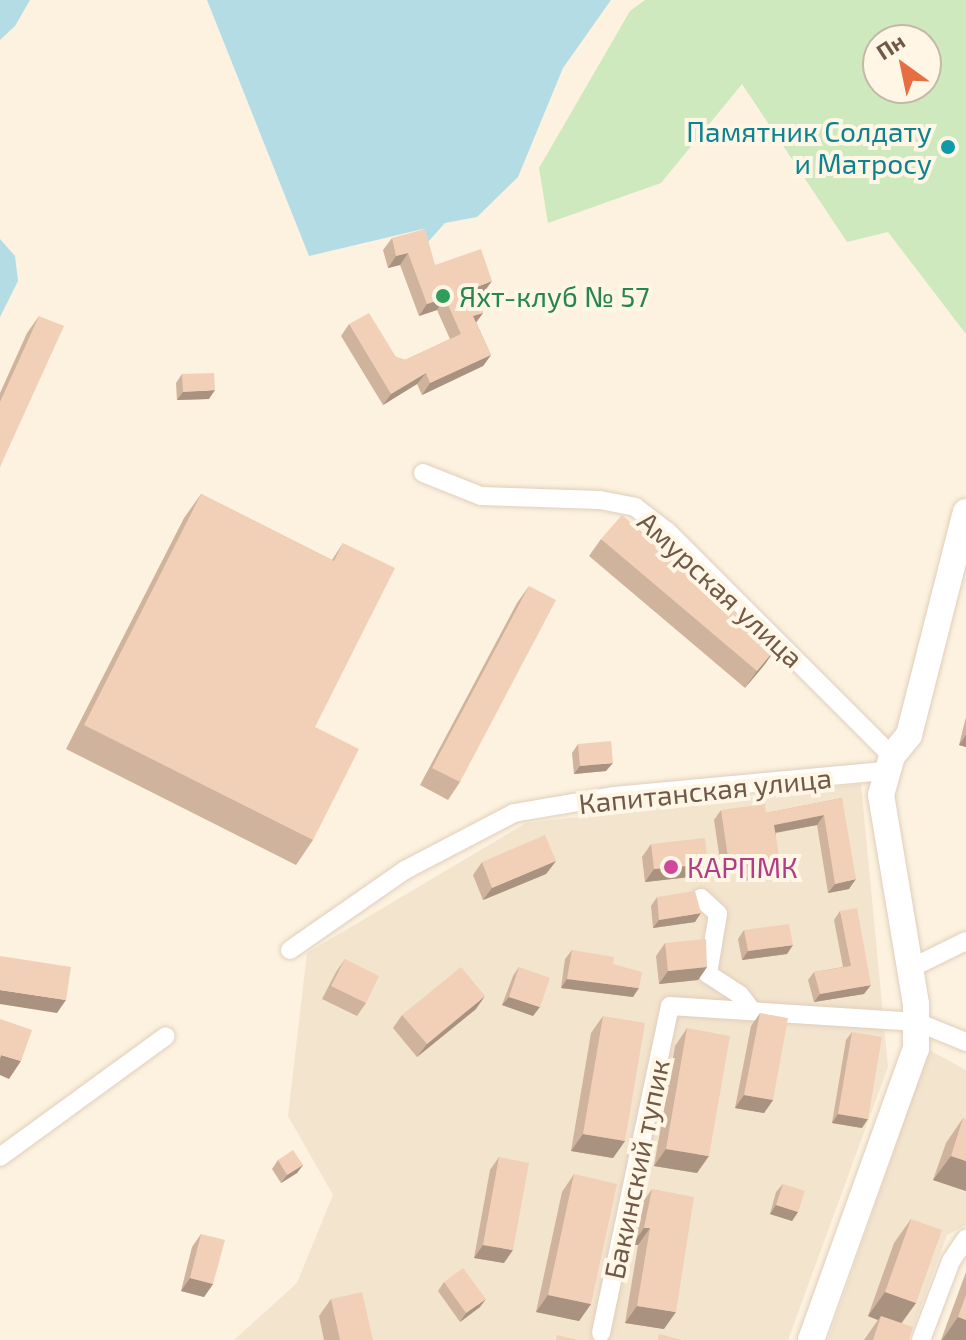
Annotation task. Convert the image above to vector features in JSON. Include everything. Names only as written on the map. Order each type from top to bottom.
[{"type":"main road","points":[[811,1340],[916,1049],[917,1022],[911,968],[881,795],[889,764],[909,735],[966,512]]},
{"type":"street","name":"Амурская улица","points":[[423,473],[481,496],[600,500],[635,507],[668,532],[889,764]]},
{"type":"street","name":"Капитанская улица","points":[[290,950],[405,870],[514,813],[615,796],[889,764]]},
{"type":"street","points":[[701,898],[718,914],[708,974],[740,995],[752,1011],[917,1022],[966,1042]]},
{"type":"street","points":[[911,968],[966,941]]},
{"type":"street","name":"Бакинский тупик","points":[[601,1333],[670,1006],[752,1011]]},
{"type":"street","points":[[0,1157],[166,1036]]},
{"type":"street","points":[[921,1340],[951,1261],[966,1239]]},
{"type":"shaded area","points":[[861,784],[888,1067],[788,1340],[234,1340],[297,1283],[333,1195],[288,1116],[307,953],[526,823]]},
{"type":"shaded area","points":[[929,1050],[966,1070],[966,1225],[947,1235],[909,1340],[828,1340]]},
{"type":"green space","points":[[645,0],[966,0],[966,334],[888,232],[847,242],[742,84],[661,183],[548,223],[539,168],[630,11]]},
{"type":"water","points":[[0,0],[30,0],[15,26],[0,40]]},
{"type":"water","points":[[207,0],[611,0],[563,68],[518,177],[477,217],[445,223],[427,243],[423,229],[309,256]]},
{"type":"water","points":[[0,239],[15,256],[18,281],[0,317]]},
{"type":"building","points":[[425,229],[435,265],[481,249],[492,281],[474,288],[483,313],[473,316],[491,355],[430,383],[426,373],[391,394],[349,324],[369,313],[396,357],[405,360],[461,334],[445,298],[427,304],[408,253],[396,256],[392,238]]},
{"type":"building","points":[[39,316],[64,326],[0,467],[0,402]]},
{"type":"building","points":[[214,373],[215,390],[183,392],[182,374]]},
{"type":"building","points":[[201,494],[334,561],[343,543],[395,568],[315,727],[359,749],[313,840],[84,725]]},
{"type":"building","points":[[622,515],[777,647],[757,671],[601,539]]},
{"type":"building","points":[[529,586],[556,600],[460,782],[432,768]]},
{"type":"building","points":[[611,741],[613,763],[580,766],[578,744]]},
{"type":"building","points":[[842,798],[856,879],[835,884],[824,815],[774,825],[781,867],[751,872],[750,862],[729,864],[721,810],[765,804],[766,813]]},
{"type":"building","points":[[545,835],[556,861],[492,888],[482,862]]},
{"type":"building","points":[[705,838],[708,864],[654,869],[651,844]]},
{"type":"building","points":[[695,891],[701,913],[659,920],[657,897]]},
{"type":"building","points":[[857,908],[871,985],[820,994],[814,972],[851,966],[840,911]]},
{"type":"building","points":[[789,924],[793,945],[748,951],[744,930]]},
{"type":"building","points":[[706,939],[707,967],[668,971],[665,943]]},
{"type":"building","points":[[572,950],[614,957],[613,964],[642,972],[639,988],[567,979]]},
{"type":"building","points":[[0,956],[71,967],[66,1000],[0,990]]},
{"type":"building","points":[[345,959],[379,976],[366,1003],[331,986]]},
{"type":"building","points":[[461,967],[485,996],[427,1044],[402,1015]]},
{"type":"building","points":[[519,967],[550,978],[540,1007],[509,997]]},
{"type":"building","points":[[760,1013],[788,1018],[773,1100],[744,1095]]},
{"type":"building","points":[[603,1016],[645,1023],[625,1141],[583,1134]]},
{"type":"building","points":[[0,1019],[32,1030],[21,1061],[1,1055],[0,1059]]},
{"type":"building","points":[[687,1028],[730,1036],[709,1156],[666,1149]]},
{"type":"building","points":[[852,1032],[882,1037],[868,1119],[838,1114]]},
{"type":"building","points":[[963,1118],[966,1119],[966,1161],[951,1156]]},
{"type":"building","points":[[293,1150],[303,1165],[287,1175],[278,1160]]},
{"type":"building","points":[[499,1157],[529,1163],[513,1250],[483,1245]]},
{"type":"building","points":[[574,1174],[617,1184],[591,1304],[548,1295]]},
{"type":"building","points":[[783,1184],[805,1191],[798,1212],[776,1205]]},
{"type":"building","points":[[652,1189],[694,1197],[676,1312],[637,1306],[650,1228],[644,1228]]},
{"type":"building","points":[[911,1219],[942,1230],[916,1303],[885,1292]]},
{"type":"building","points":[[201,1234],[225,1240],[213,1284],[190,1278]]},
{"type":"building","points":[[463,1268],[486,1299],[466,1313],[444,1282]]},
{"type":"building","points":[[362,1292],[373,1340],[340,1340],[331,1299]]},
{"type":"building","points":[[966,1295],[966,1320],[958,1317]]},
{"type":"building","points":[[881,1316],[913,1327],[909,1340],[873,1340]]},
{"type":"building","points":[[659,1334],[682,1340],[658,1340]]},
{"type":"building","points":[[557,1335],[578,1340],[556,1340]]},
{"type":"place","name":"Памятник Солдату и Матросу","points":[[948,147]]},
{"type":"place","name":"Яхт-клуб № 57","points":[[443,296]]},
{"type":"place","name":"КАРПМК","points":[[671,867]]}]
